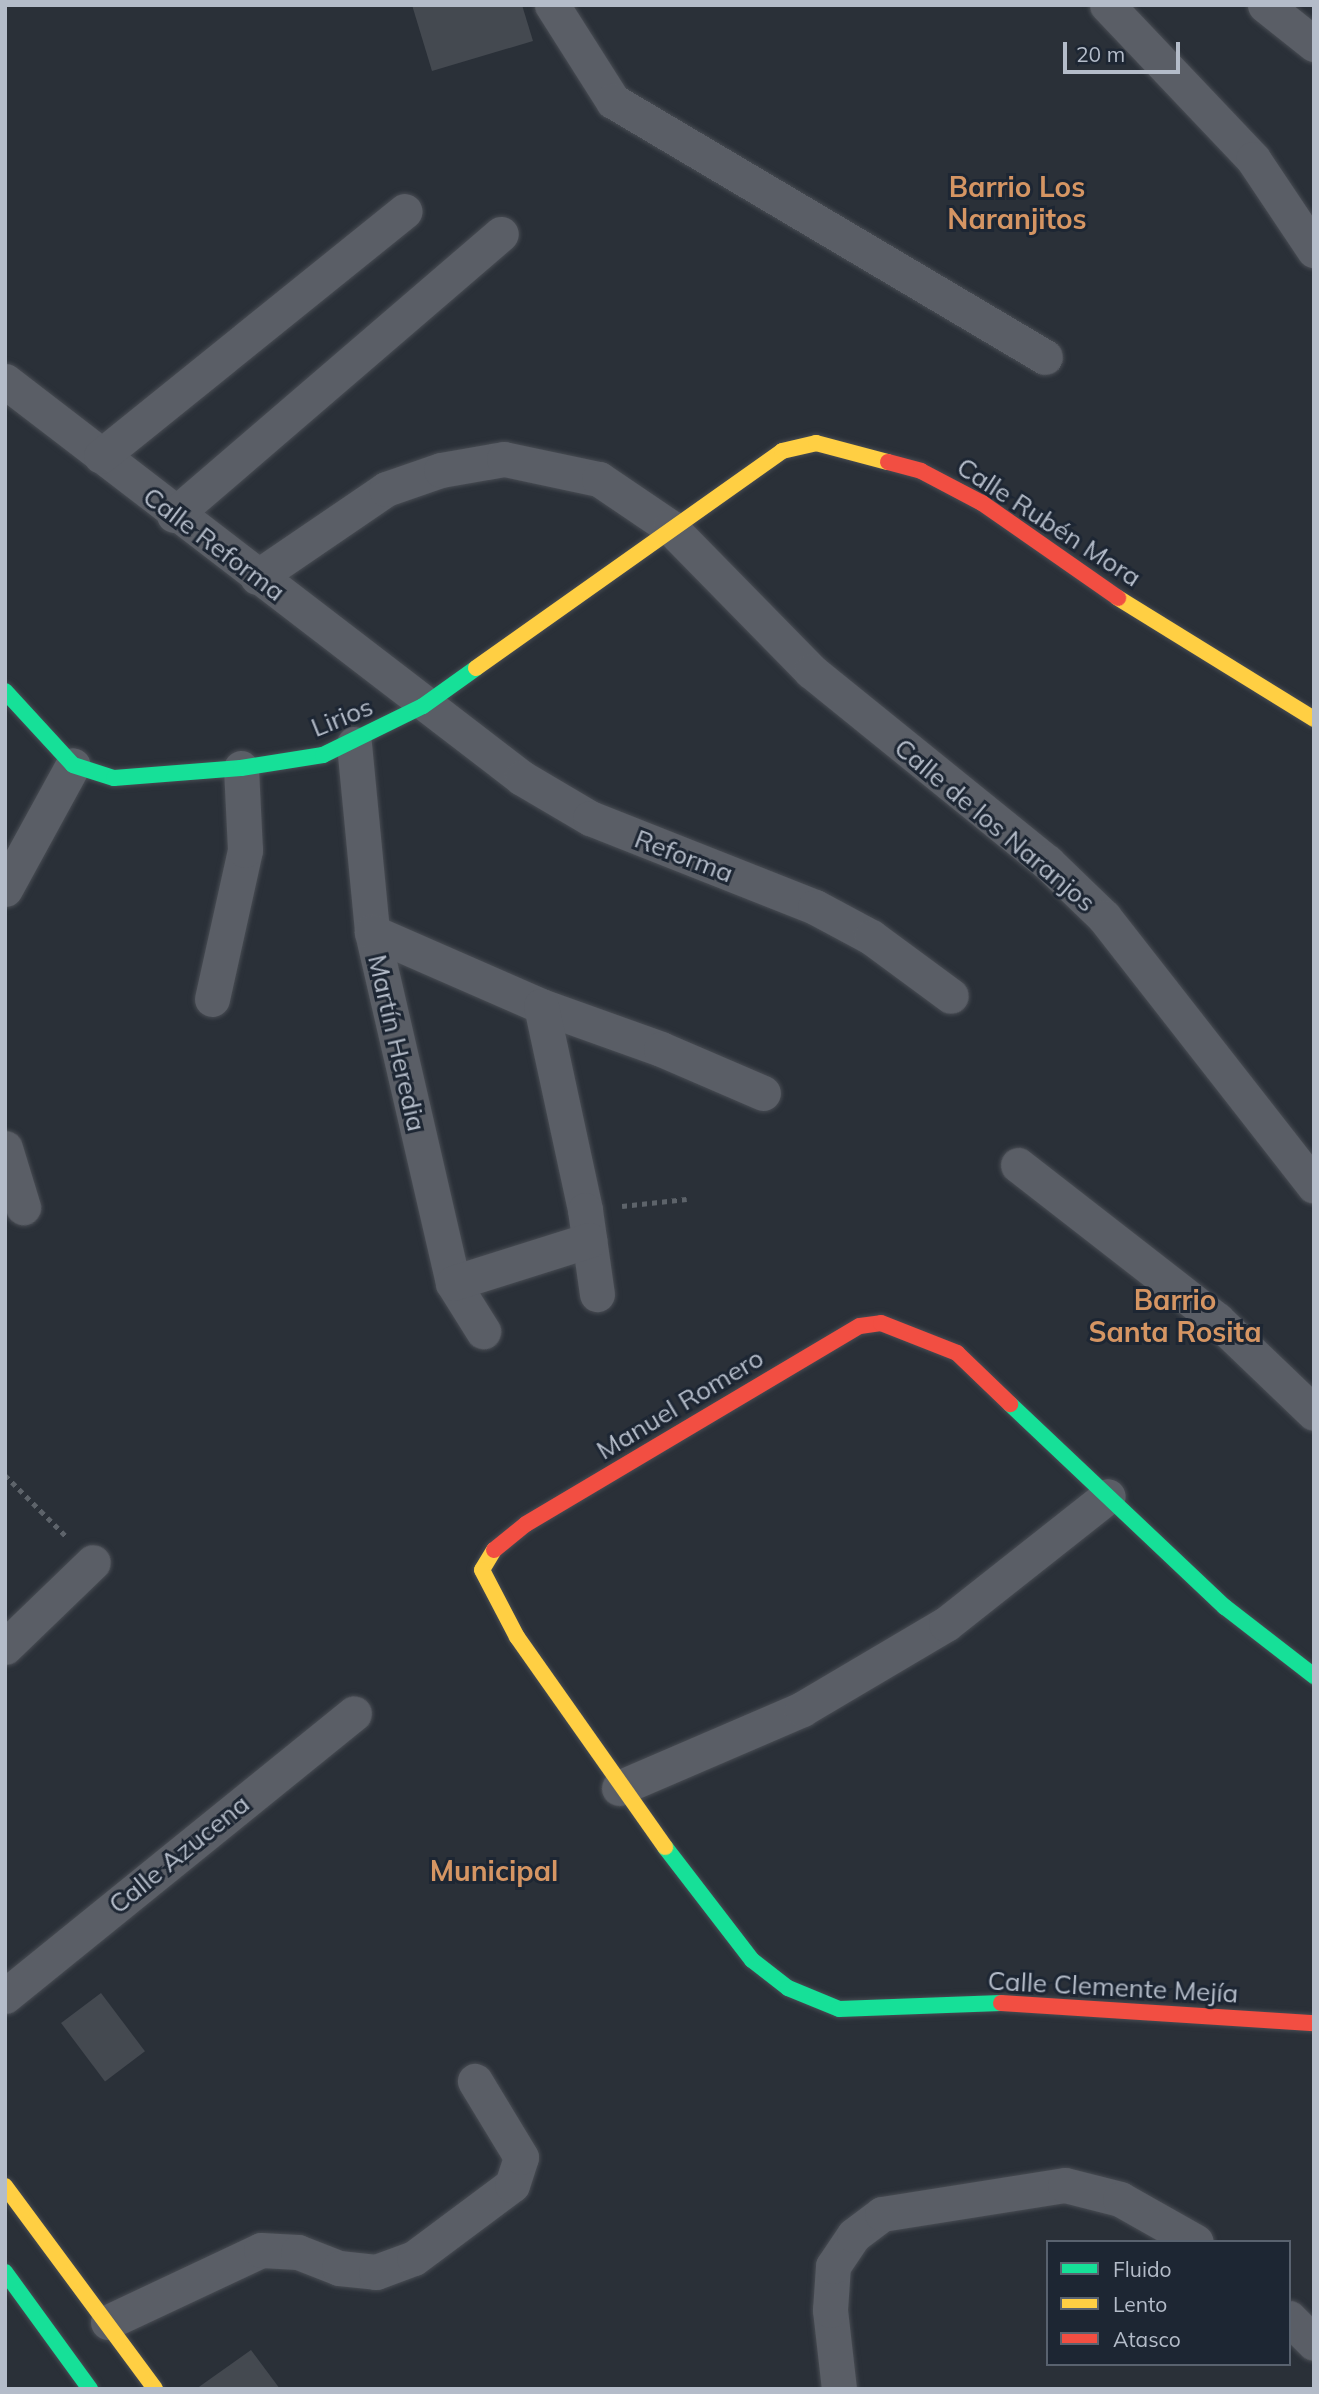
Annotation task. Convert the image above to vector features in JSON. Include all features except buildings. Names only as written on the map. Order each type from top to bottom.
[{"type":"street","points":[[552,5],[613,102],[1045,357]]},
{"type":"street","points":[[1107,5],[1253,159],[1314,250]]},
{"type":"street","points":[[1265,5],[1314,44]]},
{"type":"street","points":[[101,456],[405,211]]},
{"type":"street","points":[[174,515],[501,234]]},
{"type":"street","name":"Calle Reforma","points":[[5,381],[423,706]]},
{"type":"street","name":"Calle Rubén Mora","points":[[670,527],[782,450],[816,443],[921,471],[982,503],[1073,571],[1314,719]]},
{"type":"street","name":"Calle de los Naranjos","points":[[257,577],[386,489],[442,470],[504,459],[599,479],[670,527],[811,671],[1047,862],[1104,917],[1314,1186]]},
{"type":"street","name":"Lirios","points":[[5,691],[73,765],[114,778],[241,768],[323,755],[354,744],[423,706],[670,527]]},
{"type":"street","name":"Reforma","points":[[423,706],[522,778],[590,818],[815,907],[871,937],[950,996]]},
{"type":"street","name":"Martín Heredia","points":[[354,744],[372,932],[453,1283],[483,1331]]},
{"type":"street","points":[[5,889],[73,765]]},
{"type":"street","points":[[212,999],[245,850],[241,768]]},
{"type":"street","points":[[372,932],[541,1006],[661,1049],[763,1093]]},
{"type":"street","points":[[541,1006],[587,1225],[597,1294]]},
{"type":"street","points":[[5,1148],[23,1207]]},
{"type":"street","points":[[1018,1165],[1217,1320],[1314,1413]]},
{"type":"street","points":[[453,1283],[587,1225]]},
{"type":"street","name":"Manuel Romero","points":[[788,1988],[752,1960],[619,1788],[531,1658],[482,1570],[498,1544],[526,1524],[860,1326],[881,1324],[957,1353],[1225,1606],[1314,1676]]},
{"type":"street","points":[[619,1788],[802,1709],[946,1624],[1108,1496]]},
{"type":"street","points":[[5,1647],[93,1562]]},
{"type":"street","name":"Calle Azucena","points":[[5,1996],[354,1713]]},
{"type":"street","name":"Calle Clemente Mejía","points":[[788,1988],[839,2009],[1035,2002],[1314,2023]]},
{"type":"street","points":[[108,2322],[261,2250],[298,2252],[339,2268],[376,2272],[414,2258],[512,2185],[521,2157],[475,2081]]},
{"type":"street","points":[[839,2389],[830,2310],[833,2266],[854,2235],[882,2214],[1065,2185],[1120,2199],[1192,2240]]},
{"type":"street","points":[[5,2186],[155,2389]]},
{"type":"street","points":[[5,2272],[90,2389]]},
{"type":"street","points":[[1291,2320],[1314,2343]]},
{"type":"path","points":[[587,1225],[687,1199]]},
{"type":"path","points":[[5,1475],[93,1562]]},
{"type":"traffic: fast","points":[[5,691],[73,765],[114,778],[241,768],[323,755],[423,706],[476,668]]},
{"type":"traffic: fast","points":[[1010,1404],[1225,1607],[1314,1676]]},
{"type":"traffic: fast","points":[[665,1847],[752,1960],[788,1988],[839,2009],[1001,2003]]},
{"type":"traffic: fast","points":[[5,2272],[90,2389]]},
{"type":"traffic: slow","points":[[476,668],[782,451],[816,443],[888,462]]},
{"type":"traffic: slow","points":[[1118,598],[1314,719]]},
{"type":"traffic: slow","points":[[494,1550],[482,1570],[517,1637],[665,1847]]},
{"type":"traffic: slow","points":[[5,2186],[155,2389]]},
{"type":"traffic: jam","points":[[888,462],[921,471],[982,503],[1118,598]]},
{"type":"traffic: jam","points":[[494,1550],[526,1524],[860,1326],[881,1323],[957,1353],[1010,1404]]},
{"type":"traffic: jam","points":[[1001,2003],[1314,2023]]},
{"type":"district","name":"Barrio Los Naranjitos","points":[[1017,203]]},
{"type":"district","name":"Barrio Santa Rosita","points":[[1175,1316]]},
{"type":"district","name":"Municipal","points":[[494,1871]]}]
